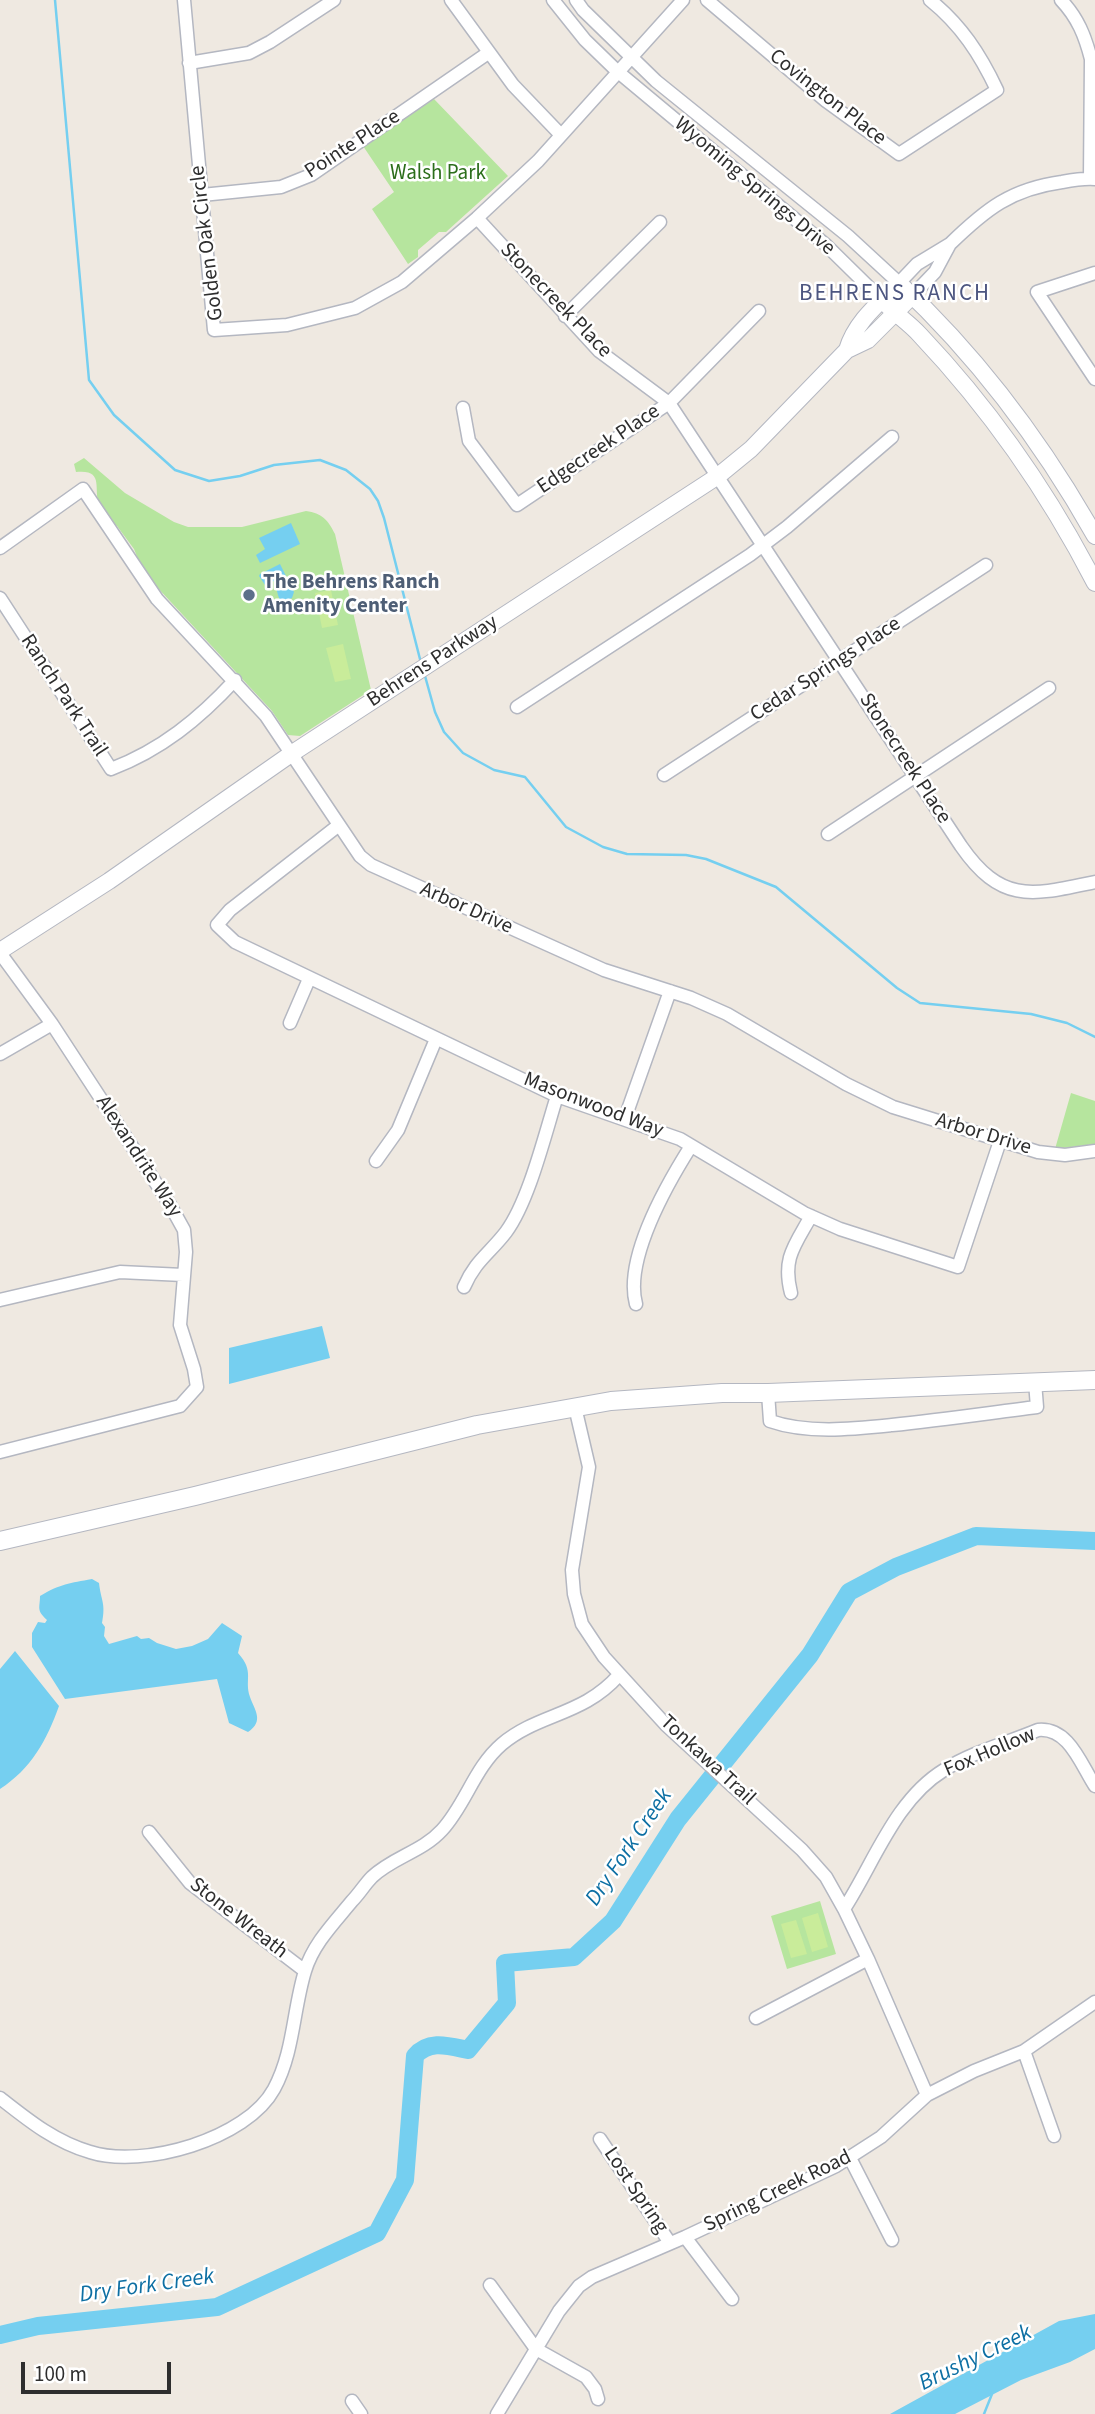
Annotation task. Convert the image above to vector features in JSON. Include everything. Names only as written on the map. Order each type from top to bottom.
[{"type":"main road","points":[[0,1541],[477,1425],[611,1401],[722,1393],[1095,1380]]},
{"type":"street","name":"Golden Oak Circle","points":[[184,0],[214,330],[287,325],[355,307],[402,282],[477,218],[537,160],[683,0]]},
{"type":"street","points":[[190,63],[249,53],[334,0]]},
{"type":"street","points":[[452,0],[513,85],[561,134]]},
{"type":"street","name":"Wyoming Springs Drive","points":[[553,0],[585,40],[617,71],[826,246],[918,332],[997,425],[1057,512],[1095,583]]},
{"type":"street","name":"Wyoming Springs Drive","points":[[576,0],[630,57],[848,236],[912,296],[991,381],[1095,536]]},
{"type":"street","name":"Covington Place","points":[[707,0],[826,101],[899,154],[997,90],[967,36],[930,0]]},
{"type":"street","points":[[1061,0],[1076,18],[1091,59],[1092,179]]},
{"type":"street","name":"Pointe Place","points":[[202,195],[281,187],[311,175],[488,53]]},
{"type":"street","name":"Behrens Parkway","points":[[847,350],[854,332],[917,264],[950,244],[988,210],[1014,194],[1037,185],[1092,179]]},
{"type":"street","name":"Stonecreek Place","points":[[477,218],[599,351],[669,403],[974,864],[992,880],[1013,889],[1030,892],[1051,891],[1095,881]]},
{"type":"street","points":[[565,316],[660,222]]},
{"type":"street","name":"Behrens Parkway","points":[[0,952],[109,881],[291,754],[718,476],[751,449],[847,350],[868,340],[912,296],[935,272],[950,244]]},
{"type":"street","points":[[1095,273],[1037,292],[1095,379]]},
{"type":"street","name":"Edgecreek Place","points":[[463,408],[469,441],[517,505],[669,403],[759,311]]},
{"type":"street","points":[[517,707],[764,545],[892,436]]},
{"type":"street","name":"Arbor Drive","points":[[0,548],[83,489],[157,599],[267,716],[360,856],[387,874],[604,970],[670,991],[727,1014],[872,1098],[893,1107],[1000,1141],[1053,1154],[1095,1151]]},
{"type":"street","name":"Cedar Springs Place","points":[[664,775],[986,565]]},
{"type":"street","name":"Ranch Park Trail","points":[[0,598],[111,769],[141,758],[204,713],[235,680]]},
{"type":"street","points":[[828,834],[1049,688]]},
{"type":"street","name":"Masonwood Way","points":[[339,825],[230,910],[217,925],[235,942],[557,1096],[664,1132],[811,1216],[840,1229],[958,1267],[1000,1141]]},
{"type":"street","name":"Alexandrite Way","points":[[0,952],[52,1024],[184,1230],[186,1252],[180,1325],[197,1387],[180,1406],[0,1452]]},
{"type":"street","points":[[289,1023],[309,979]]},
{"type":"street","points":[[625,1118],[670,991]]},
{"type":"street","points":[[0,1054],[52,1024]]},
{"type":"street","points":[[376,1161],[398,1130],[436,1039]]},
{"type":"street","points":[[464,1287],[471,1270],[506,1232],[517,1212],[532,1175],[557,1096]]},
{"type":"street","points":[[636,1304],[632,1280],[637,1261],[664,1192],[691,1146]]},
{"type":"street","points":[[791,1293],[787,1268],[789,1258],[811,1216]]},
{"type":"street","points":[[0,1300],[120,1272],[183,1275]]},
{"type":"street","points":[[768,1393],[770,1421],[785,1426],[846,1428],[942,1420],[1037,1407],[1035,1382]]},
{"type":"street","name":"Tonkawa Trail","points":[[575,1407],[589,1467],[573,1554],[574,1594],[582,1624],[619,1675],[676,1733],[815,1863],[826,1877],[868,1959],[927,2095]]},
{"type":"street","points":[[0,2098],[51,2136],[89,2152],[122,2158],[148,2156],[223,2134],[250,2117],[274,2089],[289,2050],[305,1970],[324,1934],[370,1879],[384,1867],[425,1845],[444,1828],[475,1775],[496,1749],[511,1737],[589,1701],[619,1675]]},
{"type":"street","name":"Fox Hollow","points":[[844,1909],[906,1806],[929,1781],[957,1763],[1038,1730],[1051,1730],[1064,1738],[1095,1786]]},
{"type":"street","name":"Stone Wreath","points":[[149,1832],[190,1884],[305,1970]]},
{"type":"street","points":[[757,2018],[868,1959]]},
{"type":"street","name":"Spring Creek Road","points":[[497,2414],[559,2311],[579,2286],[606,2269],[795,2187],[850,2158],[881,2137],[927,2095],[974,2071],[1024,2051],[1095,2002]]},
{"type":"street","points":[[1024,2051],[1054,2136]]},
{"type":"street","name":"Lost Spring","points":[[600,2139],[670,2243]]},
{"type":"street","points":[[850,2158],[892,2240]]},
{"type":"street","points":[[685,2237],[732,2299]]},
{"type":"street","points":[[490,2285],[536,2349],[586,2376],[598,2399]]},
{"type":"street","points":[[352,2401],[361,2414]]},
{"type":"green space","name":"Walsh Park","points":[[434,99],[508,176],[446,232],[439,232],[418,250],[418,257],[408,264],[372,209],[394,192],[363,146]]},
{"type":"green space","points":[[84,458],[125,493],[174,522],[188,527],[242,527],[306,511],[324,518],[335,534],[371,690],[300,736],[288,735],[272,711],[143,572],[134,549],[100,507],[94,477],[85,472],[76,472],[74,464]]},
{"type":"green space","points":[[331,590],[338,625],[322,628],[315,593]]},
{"type":"green space","points":[[343,644],[351,679],[335,682],[326,648]]},
{"type":"green space","points":[[1071,1093],[1095,1101],[1095,1144],[1055,1149]]},
{"type":"green space","points":[[820,1901],[836,1954],[787,1969],[771,1916]]},
{"type":"green space","points":[[818,1913],[828,1947],[812,1952],[802,1918]]},
{"type":"green space","points":[[796,1920],[807,1954],[791,1958],[781,1924]]},
{"type":"water","points":[[291,523],[300,544],[260,563],[256,555],[265,549],[259,538]]},
{"type":"water","points":[[280,564],[294,592],[292,598],[285,601],[280,600],[274,581],[265,585],[259,576]]},
{"type":"water","points":[[322,1326],[330,1358],[229,1384],[229,1348]]},
{"type":"water","points":[[92,1579],[99,1583],[104,1636],[109,1644],[137,1636],[176,1649],[208,1639],[222,1623],[242,1636],[238,1653],[246,1665],[248,1691],[257,1715],[253,1728],[248,1732],[229,1723],[217,1679],[65,1699],[32,1647],[32,1633],[38,1622],[45,1623],[47,1620],[40,1611],[40,1596],[65,1584]]},
{"type":"water","points":[[15,1651],[59,1706],[37,1753],[21,1772],[0,1789],[0,1669]]},
{"type":"water","points":[[1095,2314],[1095,2349],[1070,2362],[1021,2380],[955,2414],[890,2414],[1059,2321]]},
{"type":"waterway","points":[[55,0],[89,380],[114,415],[175,470],[209,481],[240,476],[274,465],[320,460],[346,470],[370,489],[384,518],[421,663]]},
{"type":"waterway","points":[[425,676],[444,732],[463,753],[494,770],[525,777],[566,827],[603,847],[627,854],[686,855],[706,859],[776,887],[897,988],[920,1003],[1031,1014],[1067,1023],[1095,1037]]},
{"type":"waterway","name":"Dry Fork Creek","points":[[0,2335],[38,2326],[217,2307],[377,2233],[405,2180],[415,2056],[433,2046],[468,2050],[507,2003],[505,1963],[574,1957],[613,1921],[678,1819],[810,1655],[849,1592],[896,1567],[976,1536],[1095,1541]]},
{"type":"waterway","points":[[984,2414],[992,2394]]},
{"type":"place","name":"The Behrens Ranch Amenity Center","points":[[249,595]]},
{"type":"district","name":"BEHRENS RANCH","points":[[895,295]]},
{"type":"water label","name":"Brushy Creek","points":[[976,2359]]}]
